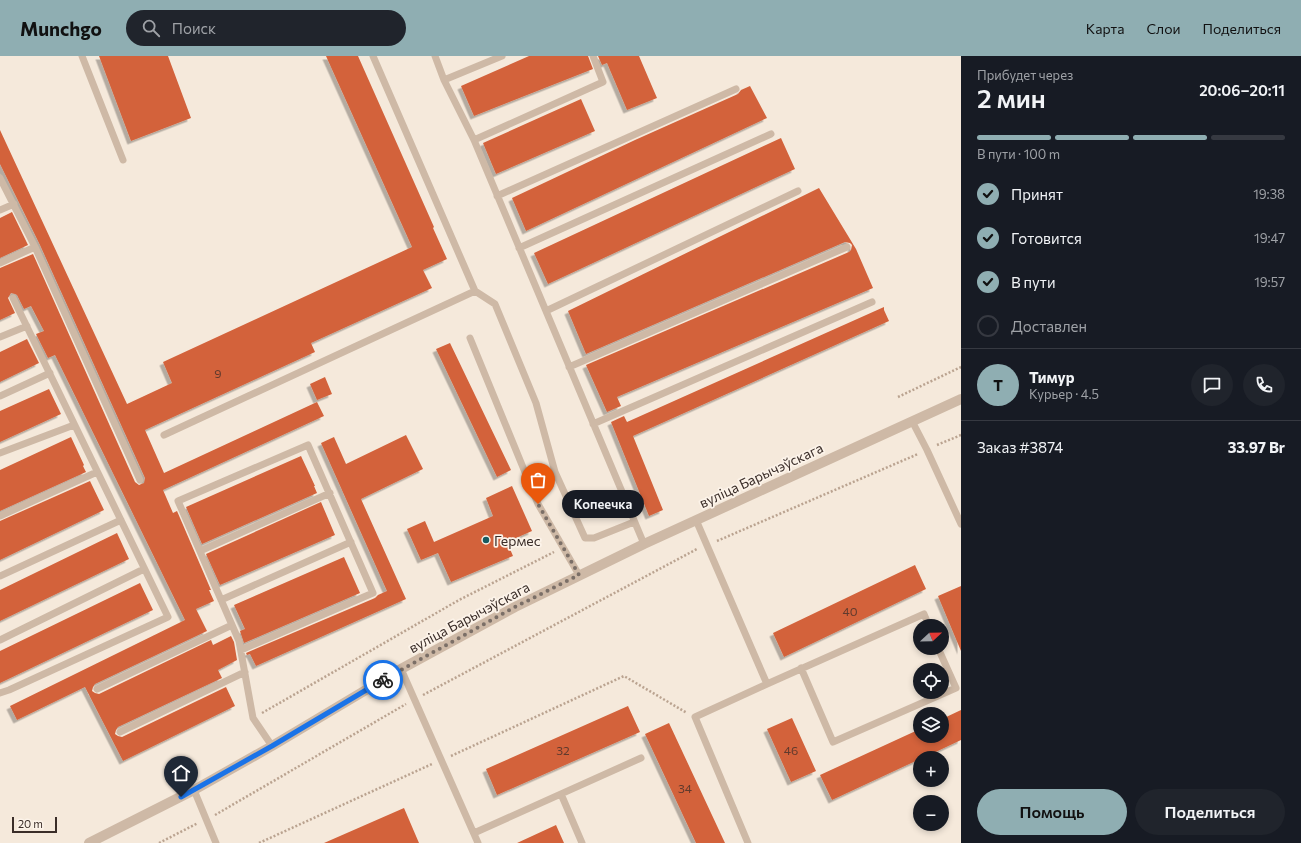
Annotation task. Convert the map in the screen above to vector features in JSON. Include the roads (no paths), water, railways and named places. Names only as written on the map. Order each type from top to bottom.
[{"type":"street","name":"вуліца Барычэўскага","points":[[89,843],[194,790],[272,746],[401,669],[515,607],[644,544],[961,399]]},
{"type":"lane","points":[[82,56],[123,160]]},
{"type":"lane","points":[[373,56],[475,291],[495,304],[536,403],[555,472],[585,538],[594,538],[634,522]]},
{"type":"lane","points":[[435,56],[444,80],[474,140],[644,544]]},
{"type":"lane","points":[[444,80],[502,56]]},
{"type":"lane","points":[[474,140],[604,82],[593,56]]},
{"type":"lane","points":[[497,196],[736,89]]},
{"type":"lane","points":[[519,248],[771,134]]},
{"type":"lane","points":[[0,178],[35,247],[140,480]]},
{"type":"lane","points":[[546,311],[798,191]]},
{"type":"lane","points":[[0,210],[14,204]]},
{"type":"lane","points":[[0,263],[35,247]]},
{"type":"lane","points":[[569,367],[847,247]]},
{"type":"lane","points":[[164,435],[475,291]]},
{"type":"lane","points":[[0,693],[168,617],[13,298]]},
{"type":"lane","points":[[593,424],[872,302]]},
{"type":"lane","points":[[0,337],[27,326]]},
{"type":"lane","points":[[470,338],[538,504],[579,575]]},
{"type":"lane","points":[[0,396],[50,373]]},
{"type":"lane","points":[[912,421],[961,524]]},
{"type":"lane","points":[[0,453],[74,425]]},
{"type":"lane","points":[[241,650],[373,593],[308,445],[178,501],[239,641],[253,718],[272,746]]},
{"type":"lane","points":[[0,516],[98,472]]},
{"type":"lane","points":[[200,551],[330,493]]},
{"type":"lane","points":[[0,576],[121,520]]},
{"type":"lane","points":[[696,520],[767,684]]},
{"type":"lane","points":[[221,600],[351,542]]},
{"type":"lane","points":[[0,640],[144,569]]},
{"type":"lane","points":[[748,843],[695,717],[801,668],[924,614],[926,619]]},
{"type":"lane","points":[[97,689],[232,625]]},
{"type":"lane","points":[[801,668],[833,742],[956,688],[941,655]]},
{"type":"lane","points":[[401,669],[478,843]]},
{"type":"lane","points":[[120,732],[245,672]]},
{"type":"lane","points":[[474,833],[641,758]]},
{"type":"lane","points":[[194,790],[216,843]]},
{"type":"lane","points":[[561,794],[582,843]]},
{"type":"place","name":"Копеечка","points":[[538,504]]},
{"type":"place","name":"Гермес","points":[[486,540]]}]
